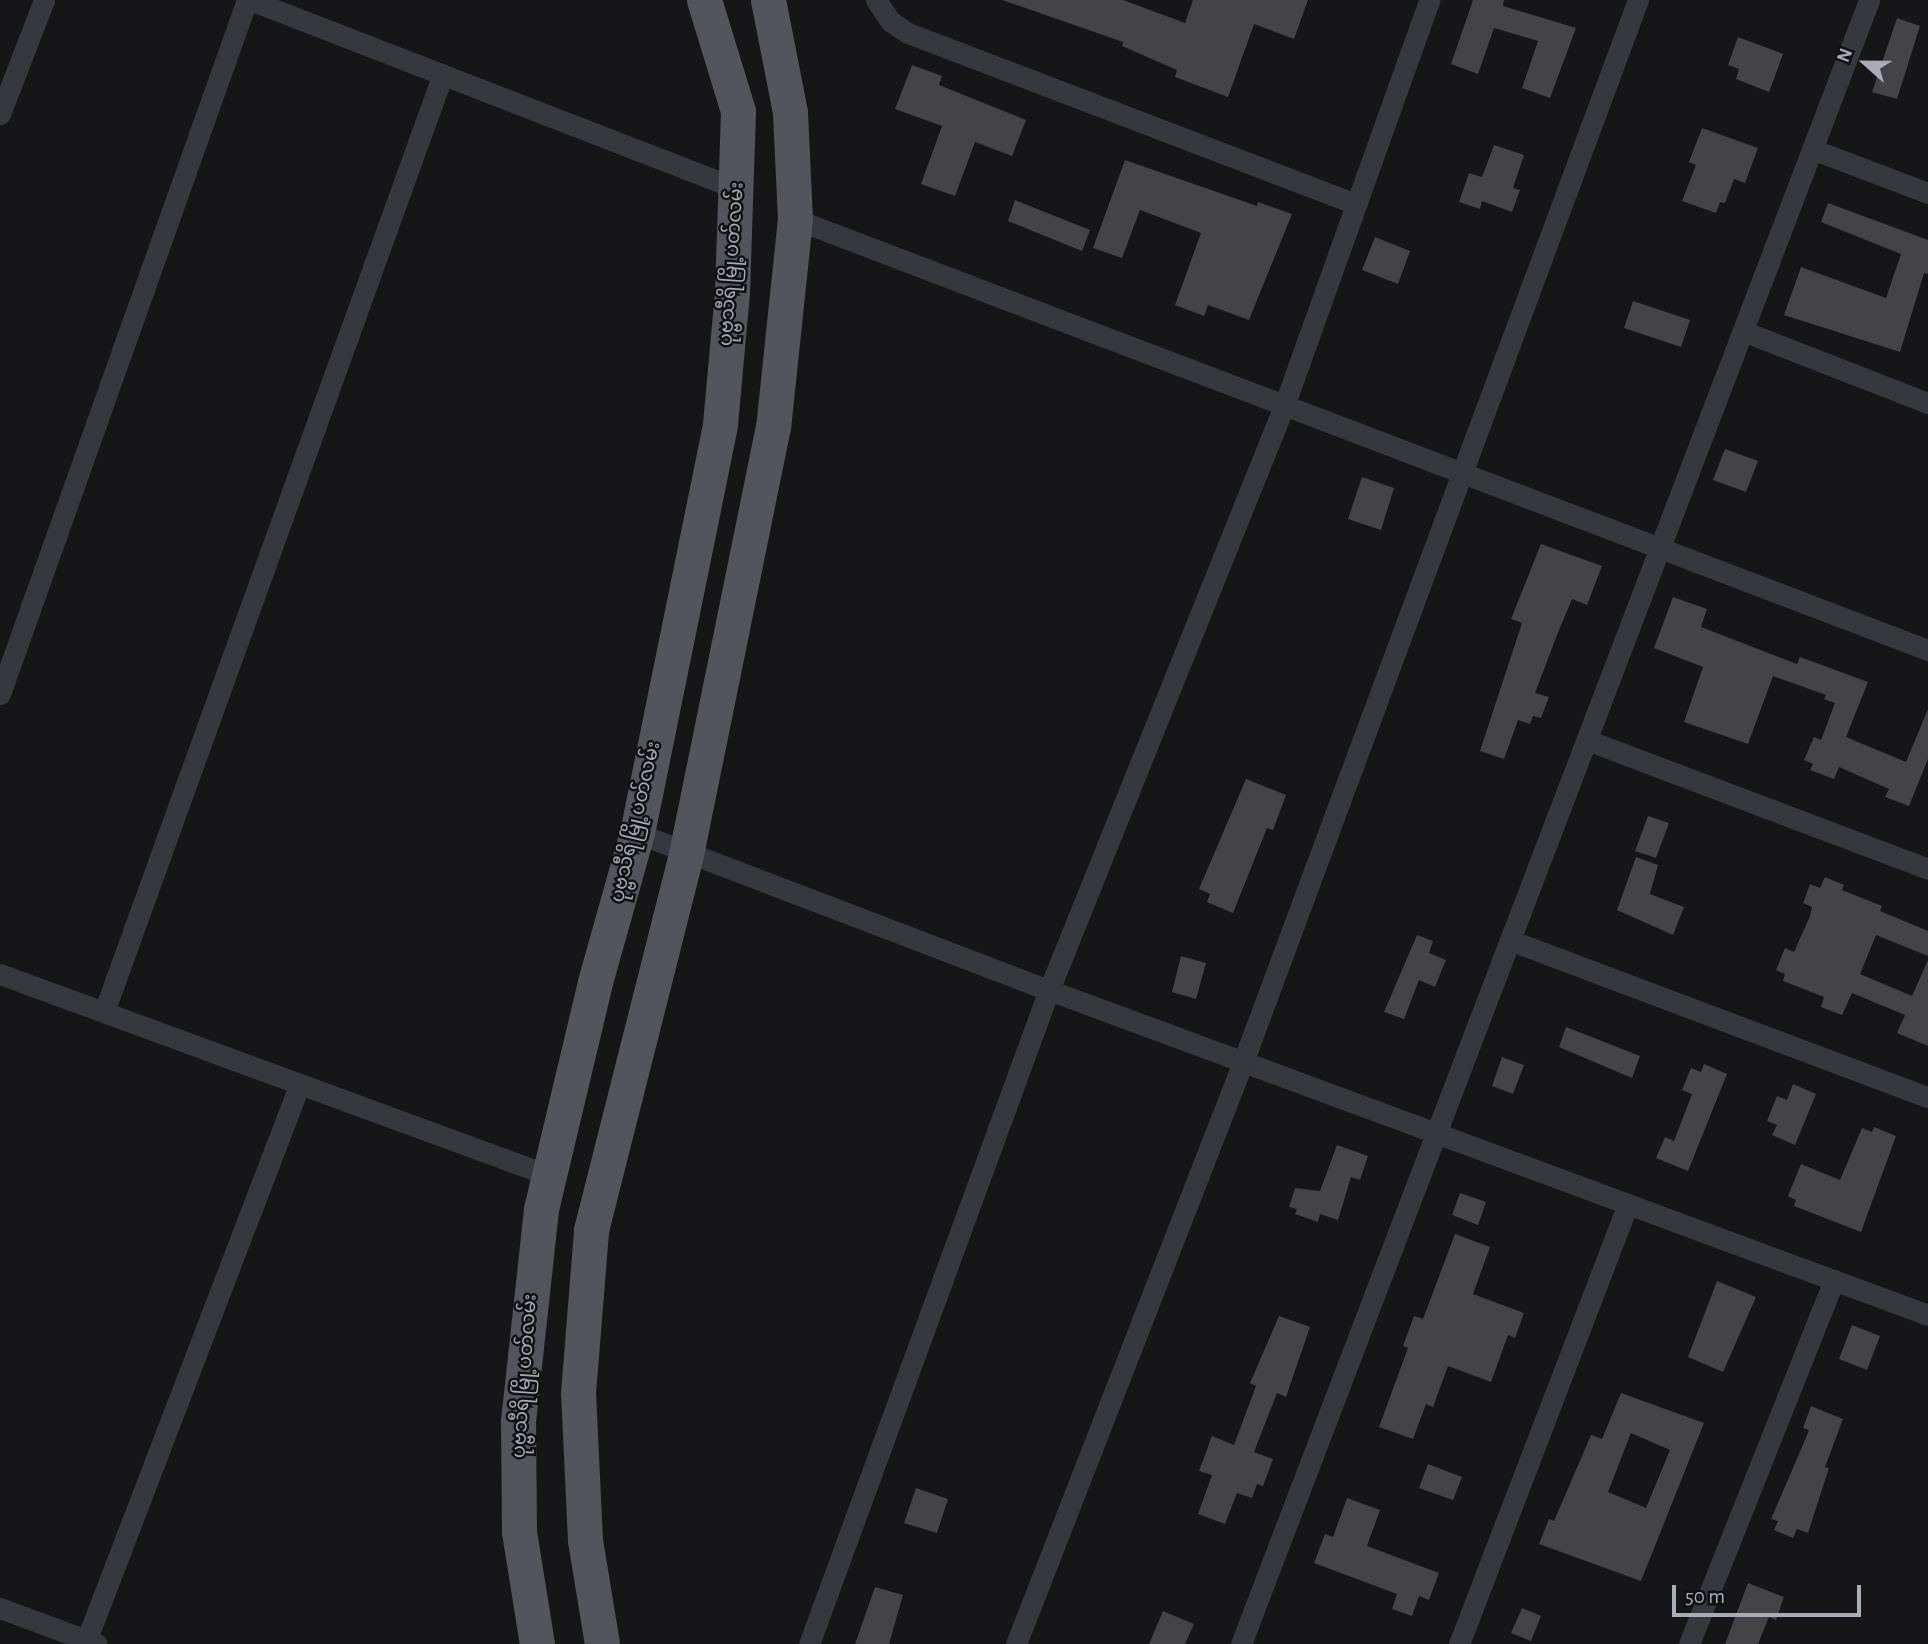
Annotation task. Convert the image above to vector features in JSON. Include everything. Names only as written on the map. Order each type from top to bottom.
[{"type":"main road","name":"ပုဗ္ဗသီရိ မြို့ပတ်လမ်း","points":[[537,1644],[519,1532],[518,1421],[548,1175],[637,832],[720,424],[738,189],[737,111],[704,0]]},
{"type":"main road","points":[[602,1644],[585,1540],[578,1393],[592,1230],[686,855],[773,428],[795,219],[790,112],[768,0]]},
{"type":"street","points":[[0,114],[44,0]]},
{"type":"street","points":[[0,694],[249,0],[738,189]]},
{"type":"street","points":[[876,0],[890,21],[908,33],[1356,204]]},
{"type":"street","points":[[1016,1644],[1243,1062],[1638,0]]},
{"type":"street","points":[[1241,1644],[1512,941],[1868,0]]},
{"type":"street","points":[[809,1644],[1049,990],[1284,406],[1424,1]]},
{"type":"street","points":[[104,1013],[443,74]]},
{"type":"street","points":[[1812,149],[1928,193]]},
{"type":"street","points":[[795,219],[1928,650]]},
{"type":"street","points":[[1743,331],[1928,403]]},
{"type":"street","points":[[1587,740],[1928,869]]},
{"type":"street","points":[[637,832],[686,855],[1928,1315]]},
{"type":"street","points":[[1512,941],[1928,1097]]},
{"type":"street","points":[[0,974],[299,1086],[548,1175]]},
{"type":"street","points":[[0,1608],[90,1643],[299,1086]]},
{"type":"street","points":[[1459,1644],[1628,1204]]},
{"type":"street","points":[[1689,1644],[1834,1280]]},
{"type":"building","points":[[1002,0],[1123,0],[1185,23],[1193,0],[1308,0],[1294,39],[1254,24],[1228,97],[1175,77],[1177,70],[1122,46],[1123,42]]},
{"type":"building","points":[[1473,0],[1504,0],[1503,6],[1576,28],[1550,98],[1522,88],[1538,41],[1494,28],[1478,74],[1451,64]]},
{"type":"building","points":[[1897,18],[1920,26],[1897,99],[1872,92]]},
{"type":"building","points":[[1738,37],[1783,54],[1769,92],[1736,79],[1739,69],[1728,65]]},
{"type":"building","points":[[912,65],[942,76],[939,85],[1026,120],[1012,156],[975,142],[955,196],[921,184],[942,126],[895,109]]},
{"type":"building","points":[[1702,128],[1758,148],[1745,183],[1734,179],[1725,203],[1720,202],[1716,213],[1682,201],[1696,165],[1689,162]]},
{"type":"building","points":[[1494,145],[1524,155],[1513,188],[1520,190],[1512,212],[1482,201],[1480,209],[1459,202],[1469,173],[1482,177]]},
{"type":"building","points":[[1125,160],[1257,206],[1258,202],[1292,214],[1249,320],[1208,305],[1204,316],[1175,305],[1201,233],[1140,210],[1122,258],[1093,248]]},
{"type":"building","points":[[1015,200],[1090,230],[1082,251],[1008,221]]},
{"type":"building","points":[[1828,203],[1928,240],[1928,274],[1924,273],[1900,352],[1784,315],[1801,267],[1886,298],[1901,254],[1821,222]]},
{"type":"building","points":[[1375,237],[1410,251],[1398,284],[1362,270]]},
{"type":"building","points":[[1633,301],[1690,320],[1681,347],[1624,328]]},
{"type":"building","points":[[1725,449],[1758,461],[1746,492],[1713,480]]},
{"type":"building","points":[[1362,477],[1394,488],[1381,530],[1348,519]]},
{"type":"building","points":[[1541,544],[1602,566],[1587,605],[1572,599],[1557,635],[1535,693],[1549,697],[1541,718],[1533,716],[1530,724],[1518,720],[1504,759],[1480,751],[1522,623],[1511,619]]},
{"type":"building","points":[[1673,597],[1707,609],[1701,627],[1797,664],[1800,657],[1868,682],[1846,737],[1906,762],[1928,709],[1928,759],[1909,806],[1885,797],[1889,789],[1839,767],[1834,779],[1810,770],[1813,764],[1804,760],[1814,737],[1821,740],[1835,703],[1824,699],[1826,695],[1773,676],[1748,744],[1684,722],[1703,667],[1654,648]]},
{"type":"building","points":[[1246,779],[1286,795],[1273,830],[1267,828],[1233,913],[1207,902],[1210,894],[1199,889]]},
{"type":"building","points":[[1648,816],[1669,823],[1656,858],[1635,851]]},
{"type":"building","points":[[1636,857],[1658,865],[1650,894],[1684,907],[1673,935],[1617,910]]},
{"type":"building","points":[[1825,877],[1844,885],[1842,890],[1882,906],[1880,911],[1928,931],[1928,956],[1876,935],[1860,974],[1912,996],[1928,960],[1928,1046],[1897,1033],[1905,1015],[1852,993],[1842,1015],[1821,1007],[1824,997],[1783,981],[1785,974],[1776,970],[1785,948],[1794,952],[1810,916],[1812,907],[1803,903],[1810,884],[1820,888]]},
{"type":"building","points":[[1417,935],[1433,941],[1429,953],[1446,960],[1435,987],[1419,980],[1404,1019],[1384,1012]]},
{"type":"building","points":[[1181,956],[1206,963],[1196,999],[1172,992]]},
{"type":"building","points":[[1566,1027],[1640,1056],[1632,1078],[1559,1047]]},
{"type":"building","points":[[1502,1057],[1524,1065],[1513,1094],[1492,1086]]},
{"type":"building","points":[[1704,1064],[1727,1074],[1688,1171],[1656,1158],[1665,1137],[1674,1141],[1692,1094],[1682,1090],[1691,1068],[1701,1072]]},
{"type":"building","points":[[1793,1084],[1816,1094],[1795,1145],[1772,1135],[1777,1125],[1767,1121],[1777,1096],[1787,1100]]},
{"type":"building","points":[[1874,1127],[1896,1136],[1861,1232],[1794,1206],[1796,1200],[1788,1196],[1801,1164],[1840,1180],[1862,1128],[1872,1132]]},
{"type":"building","points":[[1337,1145],[1368,1156],[1360,1180],[1351,1177],[1338,1220],[1320,1214],[1318,1222],[1295,1214],[1297,1209],[1289,1207],[1295,1188],[1320,1191]]},
{"type":"building","points":[[1460,1193],[1486,1202],[1478,1225],[1452,1215]]},
{"type":"building","points":[[1455,1234],[1490,1247],[1473,1294],[1524,1313],[1515,1338],[1508,1335],[1491,1382],[1448,1366],[1433,1407],[1426,1404],[1413,1439],[1379,1427],[1408,1348],[1403,1346],[1414,1316],[1423,1319]]},
{"type":"building","points":[[1717,1281],[1756,1297],[1723,1372],[1688,1357]]},
{"type":"building","points":[[1279,1316],[1310,1327],[1286,1397],[1277,1393],[1254,1452],[1273,1459],[1263,1486],[1257,1484],[1252,1498],[1237,1493],[1225,1524],[1198,1514],[1212,1475],[1199,1471],[1212,1436],[1234,1445],[1256,1386],[1250,1383]]},
{"type":"building","points":[[1852,1325],[1880,1336],[1867,1370],[1839,1359]]},
{"type":"building","points":[[1621,1393],[1704,1423],[1641,1581],[1539,1544],[1549,1519],[1554,1521],[1591,1435],[1602,1439]],"holes":[[[1631,1433],[1670,1450],[1646,1508],[1608,1492]]]},
{"type":"building","points":[[1811,1406],[1843,1419],[1825,1467],[1829,1468],[1808,1533],[1797,1529],[1793,1538],[1774,1530],[1778,1521],[1771,1519],[1809,1430],[1803,1428]]},
{"type":"building","points":[[1428,1464],[1462,1477],[1453,1500],[1419,1488]]},
{"type":"building","points":[[916,1488],[948,1499],[937,1533],[904,1523]]},
{"type":"building","points":[[1347,1498],[1380,1510],[1367,1546],[1439,1573],[1429,1600],[1419,1596],[1412,1616],[1392,1609],[1397,1594],[1314,1563],[1325,1534],[1333,1537]]},
{"type":"building","points":[[1748,1583],[1784,1597],[1776,1620],[1769,1617],[1758,1644],[1725,1644]]},
{"type":"building","points":[[875,1587],[903,1595],[889,1644],[855,1644]]},
{"type":"building","points":[[1522,1608],[1541,1616],[1531,1641],[1511,1633]]},
{"type":"building","points":[[1163,1611],[1194,1624],[1185,1644],[1149,1644]]}]
